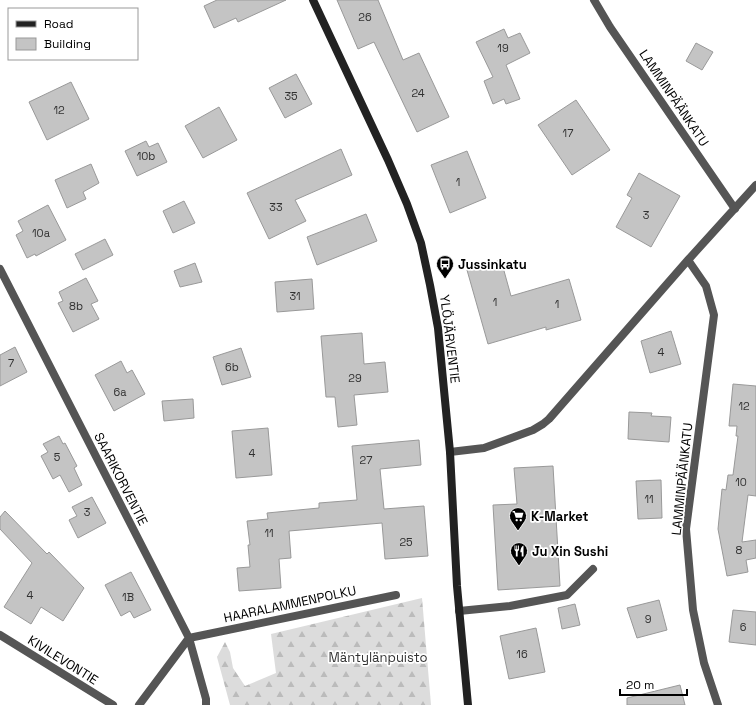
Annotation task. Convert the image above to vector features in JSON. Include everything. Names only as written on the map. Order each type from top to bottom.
[{"type":"main road","name":"YLÖJÄRVENTIE","points":[[313,0],[388,160],[407,204],[421,243],[438,328],[450,452],[456,586],[468,705]]},
{"type":"street","name":"LAMMINPÄÄNKATU","points":[[594,0],[610,27],[735,209]]},
{"type":"street","points":[[450,452],[484,448],[527,432],[543,424],[549,419],[688,260],[756,185]]},
{"type":"street","name":"LAMMINPÄÄNKATU","points":[[688,260],[706,286],[714,315],[686,529],[693,610],[704,663],[718,705]]},
{"type":"street","name":"SAARIKORVENTIE","points":[[0,269],[189,638],[206,700],[206,705]]},
{"type":"street","points":[[459,610],[510,606],[567,595],[593,569]]},
{"type":"street","name":"HAARALAMMENPOLKU","points":[[189,638],[396,595]]},
{"type":"street","name":"KIVILEVONTIE","points":[[0,635],[113,705]]},
{"type":"street","points":[[139,705],[189,638]]},
{"type":"green space","name":"Mäntylänpuisto","points":[[422,598],[431,705],[230,705],[217,657],[225,642],[230,652],[233,668],[245,686],[276,673],[271,634]]},
{"type":"building","points":[[217,0],[286,0],[238,22],[236,18],[214,28],[204,6]]},
{"type":"building","points":[[337,0],[378,0],[403,60],[419,53],[449,117],[417,132],[374,42],[358,49]]},
{"type":"building","points":[[504,29],[508,38],[520,33],[530,53],[506,65],[520,99],[506,104],[504,99],[493,104],[484,81],[493,77],[476,42]]},
{"type":"building","points":[[696,43],[713,52],[702,70],[686,61]]},
{"type":"building","points":[[296,74],[312,104],[285,118],[269,88]]},
{"type":"building","points":[[71,82],[89,119],[47,140],[29,102]]},
{"type":"building","points":[[576,100],[610,150],[572,175],[538,125]]},
{"type":"building","points":[[219,107],[237,140],[203,158],[185,126]]},
{"type":"building","points":[[146,141],[149,147],[158,143],[167,162],[137,176],[125,151]]},
{"type":"building","points":[[341,149],[352,175],[295,200],[306,221],[269,239],[247,193]]},
{"type":"building","points":[[467,151],[486,198],[450,213],[431,165]]},
{"type":"building","points":[[91,164],[99,183],[83,192],[86,199],[67,208],[55,180]]},
{"type":"building","points":[[639,173],[680,196],[651,247],[616,227],[632,198],[627,195]]},
{"type":"building","points":[[184,201],[195,223],[173,233],[163,211]]},
{"type":"building","points":[[48,205],[66,240],[36,256],[35,254],[27,258],[16,235],[23,231],[18,221]]},
{"type":"building","points":[[366,214],[377,241],[317,265],[307,237]]},
{"type":"building","points":[[105,239],[113,255],[83,270],[75,254]]},
{"type":"building","points":[[501,260],[511,296],[569,279],[581,320],[546,330],[546,327],[488,344],[467,270]]},
{"type":"building","points":[[195,263],[202,282],[180,287],[174,271]]},
{"type":"building","points":[[86,278],[98,301],[91,304],[99,319],[73,332],[58,303],[63,301],[59,292]]},
{"type":"building","points":[[312,279],[314,309],[277,312],[275,282]]},
{"type":"building","points":[[671,331],[681,364],[650,373],[641,341]]},
{"type":"building","points":[[362,333],[364,364],[385,362],[388,392],[354,395],[357,425],[338,427],[335,397],[326,397],[321,336]]},
{"type":"building","points":[[15,347],[27,372],[0,386],[0,355]]},
{"type":"building","points":[[241,348],[251,377],[222,385],[213,357]]},
{"type":"building","points":[[121,361],[127,373],[132,370],[145,394],[114,411],[95,375]]},
{"type":"building","points":[[733,384],[756,386],[756,496],[748,495],[742,542],[756,540],[756,558],[746,560],[748,572],[727,576],[718,529],[722,489],[726,490],[728,475],[733,475],[738,436],[736,436],[737,426],[729,426]]},
{"type":"building","points":[[193,399],[194,418],[164,421],[162,401]]},
{"type":"building","points":[[629,412],[652,413],[651,416],[671,417],[669,442],[628,439]]},
{"type":"building","points":[[268,428],[272,475],[236,478],[232,431]]},
{"type":"building","points":[[59,436],[63,444],[65,443],[77,466],[74,468],[82,485],[69,492],[60,475],[53,479],[41,456],[48,452],[43,444]]},
{"type":"building","points":[[419,440],[421,465],[380,469],[384,509],[424,506],[428,556],[385,559],[382,523],[289,531],[291,558],[279,559],[281,588],[239,591],[237,568],[250,567],[248,545],[250,545],[247,521],[268,519],[267,513],[319,508],[319,503],[357,500],[352,446]]},
{"type":"building","points":[[553,466],[560,586],[498,590],[493,505],[517,504],[514,468]]},
{"type":"building","points":[[661,480],[662,518],[638,519],[636,481]]},
{"type":"building","points":[[92,497],[106,523],[78,538],[69,520],[77,516],[72,507]]},
{"type":"building","points":[[5,511],[47,554],[49,552],[84,588],[63,621],[41,607],[31,624],[4,607],[32,563],[0,529],[0,517]]},
{"type":"building","points":[[131,572],[151,610],[134,618],[130,611],[121,616],[105,585]]},
{"type":"building","points":[[659,600],[667,630],[637,638],[627,608]]},
{"type":"building","points":[[575,604],[580,625],[562,629],[558,608]]},
{"type":"building","points":[[733,610],[756,612],[756,645],[729,642]]},
{"type":"building","points":[[536,628],[545,672],[509,679],[500,636]]},
{"type":"building","points":[[680,685],[685,705],[627,705],[627,698]]},
{"type":"place","name":"Jussinkatu","points":[[445,279]]},
{"type":"place","name":"K-Market","points":[[518,531]]},
{"type":"place","name":"Ju Xin Sushi","points":[[519,566]]}]
